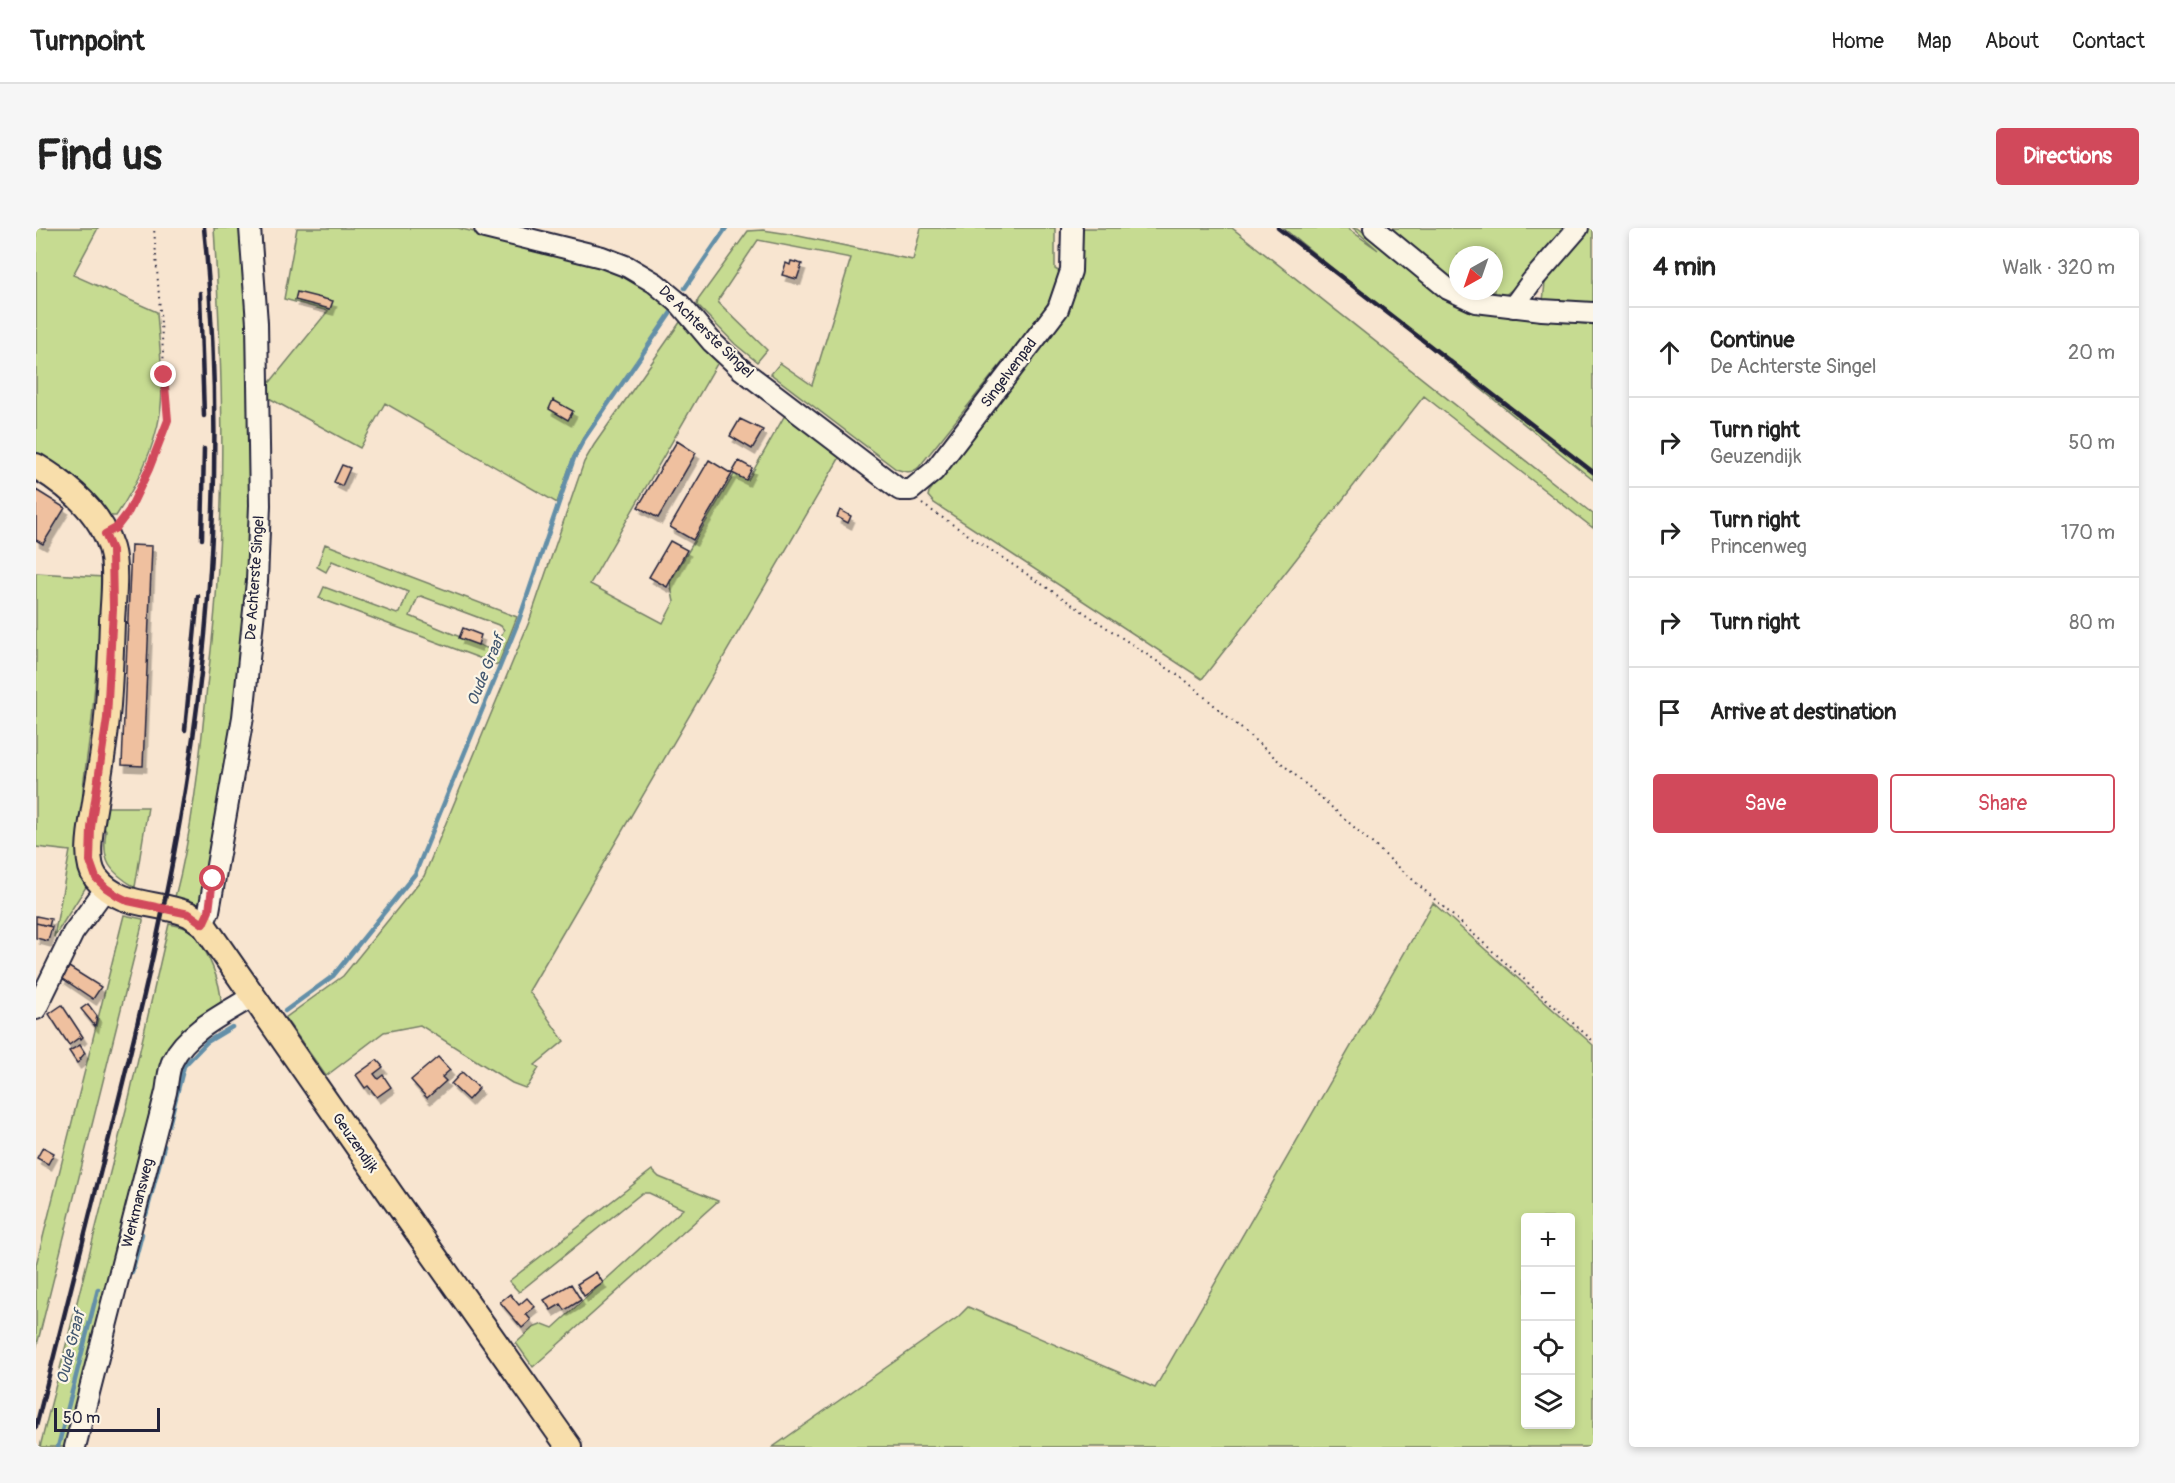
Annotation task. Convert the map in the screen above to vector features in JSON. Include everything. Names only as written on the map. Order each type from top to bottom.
[{"type":"main road","points":[[36,466],[64,484],[80,499],[105,534],[112,550],[113,609],[107,718],[91,828],[90,861],[96,878],[106,888]]},
{"type":"main road","name":"Geuzendijk","points":[[106,888],[128,901],[189,914],[203,924],[569,1447]]},
{"type":"street","name":"De Achterste Singel","points":[[203,924],[209,911],[243,717],[257,581],[260,506],[257,323],[250,228]]},
{"type":"street","name":"De Achterste Singel","points":[[485,228],[602,257],[628,267],[655,284],[679,303],[712,342],[741,369],[900,490]]},
{"type":"street","name":"Singelvenpad","points":[[900,490],[911,490],[934,471],[1058,309],[1071,271],[1072,228]]},
{"type":"street","points":[[1374,228],[1448,289],[1476,302],[1513,308],[1593,313]]},
{"type":"street","points":[[1513,308],[1532,281],[1578,228]]},
{"type":"street","points":[[36,1009],[73,933],[106,888]]},
{"type":"street","name":"Werkmansweg","points":[[75,1447],[172,1061],[185,1042],[207,1024],[253,996]]},
{"type":"path","points":[[105,534],[116,528],[129,511],[149,469],[168,420],[154,228]]},
{"type":"path","points":[[900,490],[1185,680],[1318,795],[1593,1041]]},
{"type":"green space","points":[[36,228],[98,228],[73,275],[157,312],[162,376],[160,414],[143,467],[116,516],[109,516],[101,511],[84,486],[68,471],[36,452]]},
{"type":"green space","points":[[214,228],[246,228],[253,468],[248,580],[238,695],[202,900],[199,904],[175,897],[187,845],[199,766],[220,538],[222,405]]},
{"type":"green space","points":[[297,228],[458,228],[568,255],[638,281],[673,309],[583,438],[573,457],[557,503],[385,403],[360,448],[267,397],[267,386],[328,311],[284,299]]},
{"type":"green space","points":[[921,228],[1055,228],[1055,269],[1060,272],[1056,289],[1041,314],[919,467],[908,472],[896,469],[771,374],[780,363],[812,385],[851,258],[758,240],[718,300],[767,350],[757,362],[735,344],[697,305],[698,300],[748,231],[763,230],[789,234],[913,260]]},
{"type":"green space","points":[[1081,228],[1232,228],[1593,514],[1593,528],[1424,396],[1202,679],[934,503],[928,496],[978,426],[1047,342],[1059,322]]},
{"type":"green space","points":[[1283,228],[1347,228],[1378,250],[1353,228],[1358,228],[1449,298],[1449,300],[1454,300],[1474,310],[1593,325],[1593,480]]},
{"type":"green space","points":[[1385,228],[1572,228],[1549,259],[1504,296],[1503,246],[1449,246],[1449,278]]},
{"type":"green space","points":[[1585,228],[1593,228],[1593,305],[1543,301],[1545,283]]},
{"type":"green space","points":[[683,318],[690,331],[718,362],[590,584],[663,623],[674,602],[670,582],[735,473],[748,480],[785,415],[840,457],[529,991],[564,1041],[535,1065],[539,1068],[528,1086],[525,1088],[512,1083],[420,1025],[384,1032],[326,1076],[285,1018],[343,976],[424,876],[529,622],[584,462]]},
{"type":"green space","points":[[325,544],[517,617],[498,665],[319,598],[324,587],[397,614],[400,613],[408,592],[332,561],[326,572],[317,567]],"holes":[[[421,596],[501,626],[504,630],[494,649],[491,650],[410,616],[418,597]]]},
{"type":"green space","points":[[36,573],[104,577],[92,719],[83,787],[84,821],[79,871],[86,887],[54,937],[70,851],[36,847]]},
{"type":"green space","points":[[101,807],[148,807],[135,887],[114,871],[106,858],[106,831],[99,821]]},
{"type":"green space","points":[[1433,903],[1593,1045],[1593,1447],[773,1447],[958,1317],[968,1307],[1155,1388]]},
{"type":"green space","points":[[124,915],[143,919],[143,921],[36,1349],[36,1265]]},
{"type":"green space","points":[[169,924],[189,930],[200,941],[216,976],[221,1002],[180,1038],[69,1447],[40,1447],[129,1098]]},
{"type":"green space","points":[[652,1170],[659,1177],[718,1201],[533,1367],[516,1343],[533,1328],[543,1324],[553,1328],[683,1209],[649,1193],[642,1193],[519,1292],[509,1281]]},
{"type":"building","points":[[791,261],[802,264],[797,279],[782,275],[786,263],[790,265]]},
{"type":"building","points":[[297,292],[333,301],[330,309],[295,300]]},
{"type":"building","points":[[553,400],[573,411],[568,420],[549,409]]},
{"type":"building","points":[[740,419],[763,430],[752,449],[730,436]]},
{"type":"building","points":[[677,441],[696,453],[658,518],[638,507]]},
{"type":"building","points":[[709,460],[732,474],[693,540],[670,527]]},
{"type":"building","points":[[739,461],[752,468],[746,480],[732,473]]},
{"type":"building","points":[[342,465],[350,468],[342,486],[334,482]]},
{"type":"building","points":[[36,490],[65,508],[43,544],[36,540]]},
{"type":"building","points":[[840,510],[851,516],[848,523],[837,517]]},
{"type":"building","points":[[670,541],[687,550],[667,587],[649,577]]},
{"type":"building","points":[[131,545],[152,546],[143,766],[122,765]]},
{"type":"building","points":[[463,628],[481,635],[478,645],[459,638]]},
{"type":"building","points":[[36,916],[51,919],[49,926],[36,923]]},
{"type":"building","points":[[36,923],[52,927],[48,941],[36,938]]},
{"type":"building","points":[[69,967],[101,987],[93,999],[62,978]]},
{"type":"building","points":[[88,1004],[97,1016],[95,1026],[81,1009]]},
{"type":"building","points":[[62,1005],[83,1037],[69,1045],[49,1014]]},
{"type":"building","points":[[80,1045],[85,1053],[77,1063],[69,1051]]},
{"type":"building","points":[[438,1057],[450,1070],[442,1077],[446,1081],[427,1098],[411,1080]]},
{"type":"building","points":[[377,1060],[383,1067],[374,1074],[378,1079],[383,1075],[391,1087],[377,1097],[368,1086],[365,1088],[356,1075]]},
{"type":"building","points":[[462,1072],[479,1088],[468,1100],[451,1084]]},
{"type":"building","points":[[43,1147],[54,1153],[48,1164],[37,1158]]},
{"type":"building","points":[[596,1272],[603,1283],[584,1296],[577,1284]]},
{"type":"building","points":[[571,1284],[581,1300],[565,1310],[561,1304],[551,1310],[544,1300]]},
{"type":"building","points":[[510,1294],[519,1305],[527,1298],[535,1307],[526,1314],[531,1320],[522,1328],[500,1302]]},
{"type":"waterway","name":"Oude Graaf","points":[[685,288],[726,228]]},
{"type":"waterway","name":"Oude Graaf","points":[[285,1011],[333,976],[415,874],[519,620],[574,458],[584,439],[672,311]]},
{"type":"waterway","name":"Oude Graaf","points":[[169,1125],[184,1066],[207,1042],[232,1027]]},
{"type":"waterway","name":"Oude Graaf","points":[[146,1215],[164,1146]]},
{"type":"waterway","name":"Oude Graaf","points":[[132,1272],[142,1234]]},
{"type":"waterway","name":"Oude Graaf","points":[[58,1447],[98,1289]]},
{"type":"railway","points":[[36,1427],[148,975],[173,859],[192,747],[208,599],[214,450],[210,302],[204,228]]},
{"type":"railway","points":[[1278,228],[1593,472]]},
{"type":"railway","points":[[200,293],[204,416]]},
{"type":"railway","points":[[202,539],[204,449]]},
{"type":"railway","points":[[185,730],[198,596]]},
{"type":"route","points":[[164,375],[168,420],[149,469],[129,511],[116,528],[105,534],[112,550],[113,609],[107,718],[91,828],[90,861],[96,878],[118,896],[128,901],[189,914],[203,924],[209,911],[213,879]]}]
